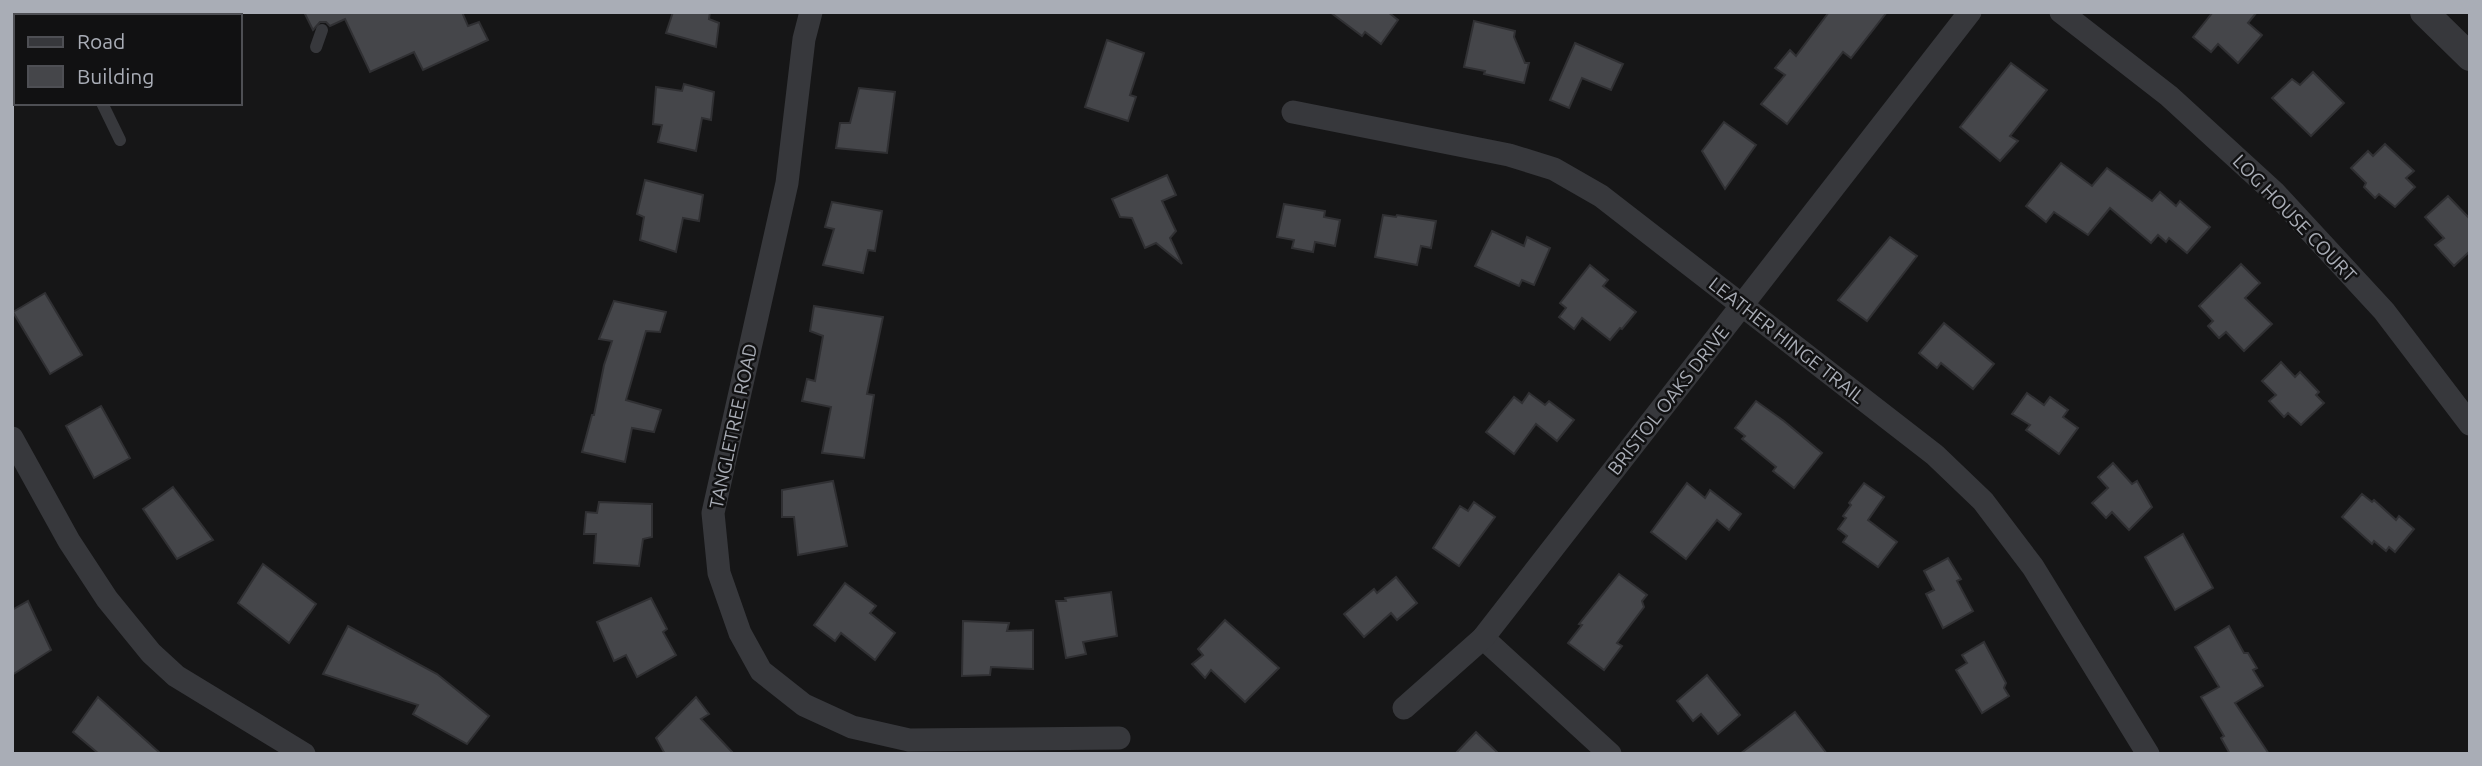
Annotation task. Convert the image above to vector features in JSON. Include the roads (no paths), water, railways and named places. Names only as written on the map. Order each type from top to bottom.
[{"type":"street","name":"TANGLETREE ROAD","points":[[811,12],[804,39],[787,183],[713,513],[719,573],[740,633],[761,671],[804,705],[852,727],[908,747],[1119,738]]},
{"type":"street","name":"BRISTOL OAKS DRIVE","points":[[1404,708],[1483,638],[1970,12]]},
{"type":"street","name":"LOG HOUSE COURT","points":[[2061,12],[2169,96],[2275,193],[2384,311],[2470,424]]},
{"type":"street","points":[[2424,12],[2470,57]]},
{"type":"street","name":"LEATHER HINGE TRAIL","points":[[1293,112],[1509,155],[1554,169],[1601,196],[1935,455],[1983,501],[2033,567],[2148,754]]},
{"type":"street","points":[[12,438],[69,541],[107,598],[151,653],[176,676],[304,754]]},
{"type":"street","points":[[1483,638],[1610,754]]},
{"type":"lane","points":[[316,47],[322,30]]},
{"type":"lane","points":[[104,105],[120,139]]}]
